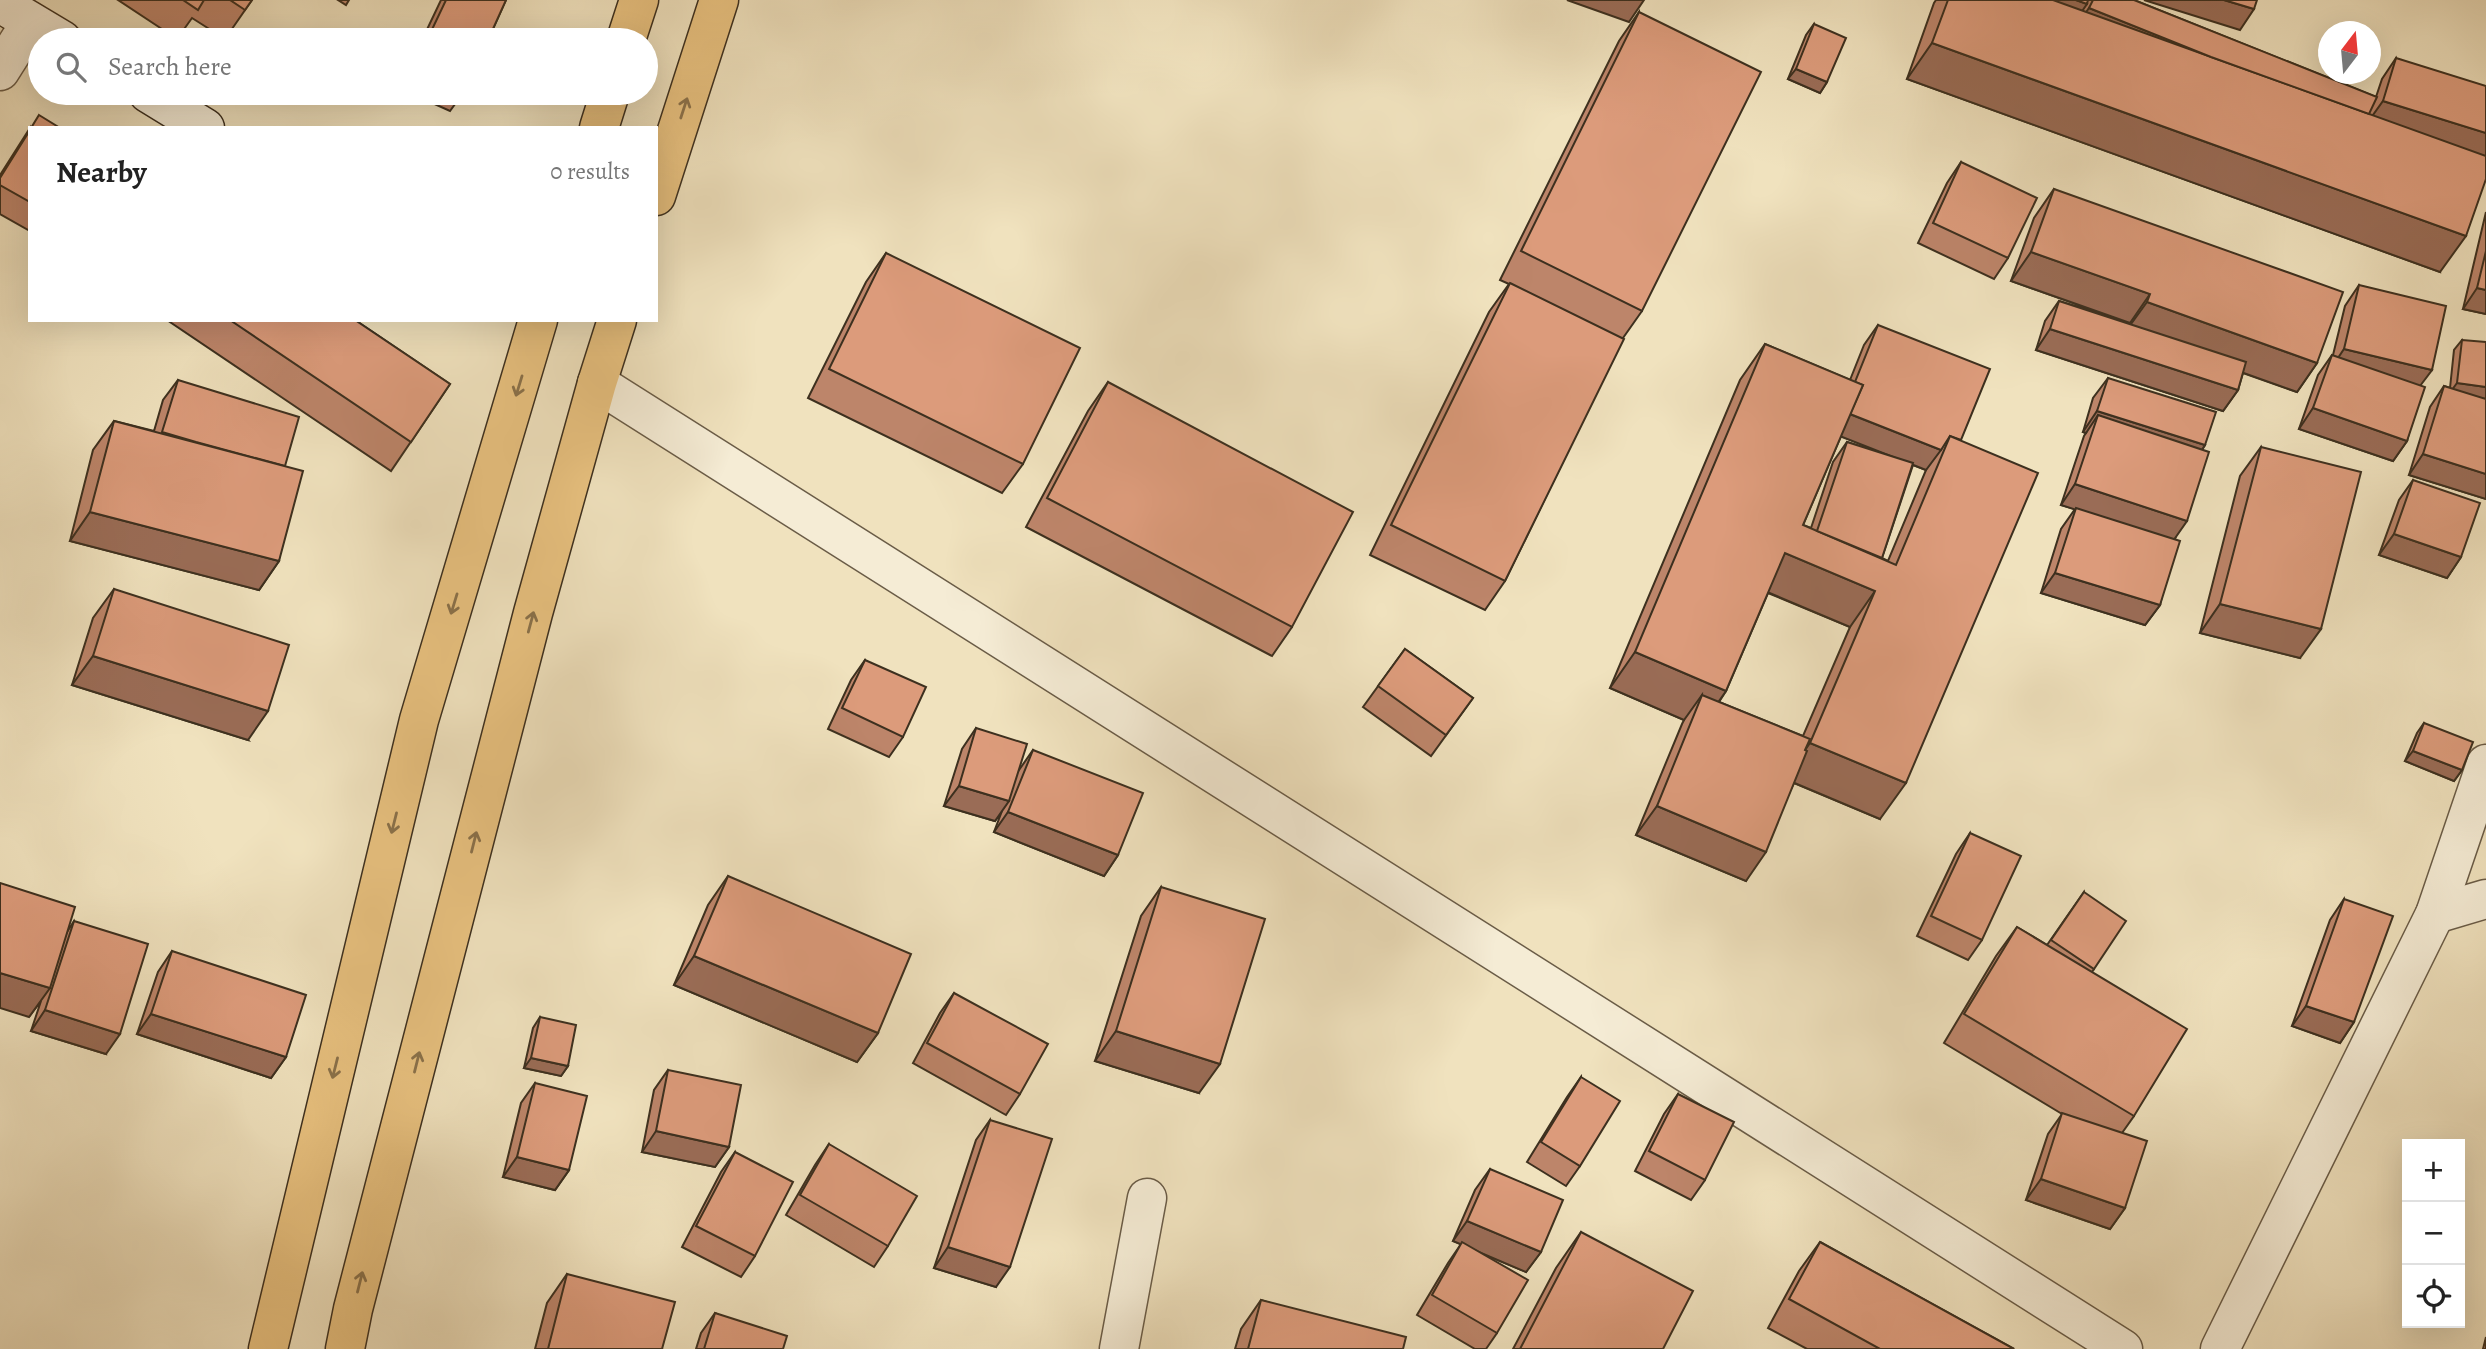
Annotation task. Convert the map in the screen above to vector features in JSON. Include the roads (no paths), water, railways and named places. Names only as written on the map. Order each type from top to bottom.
[{"type":"highway","points":[[630,28],[639,0]]},
{"type":"highway","points":[[658,191],[719,0]]},
{"type":"highway","points":[[600,126],[606,105]]},
{"type":"highway","points":[[345,1349],[353,1309],[526,639],[616,322]]},
{"type":"highway","points":[[268,1349],[419,720],[532,323]]},
{"type":"street","points":[[0,71],[31,22]]},
{"type":"street","points":[[168,105],[202,126]]},
{"type":"street","points":[[597,383],[2123,1349]]},
{"type":"street","points":[[2220,1349],[2435,914],[2486,764]]},
{"type":"street","points":[[2435,914],[2486,899]]},
{"type":"street","points":[[1119,1349],[1147,1198]]}]
